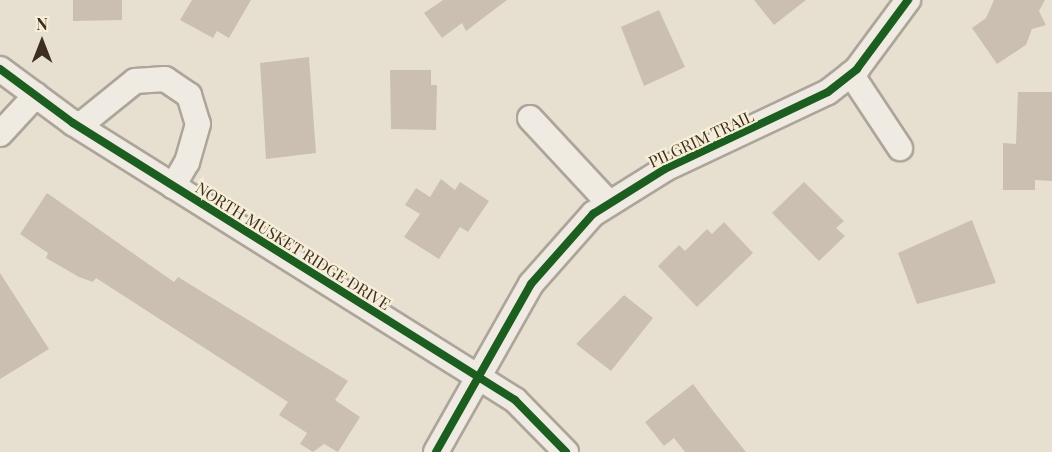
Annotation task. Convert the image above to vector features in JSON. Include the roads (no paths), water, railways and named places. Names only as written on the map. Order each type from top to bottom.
[{"type":"street","name":"PILGRIM TRAIL","points":[[436,452],[531,284],[567,240],[609,203],[665,169],[828,92],[851,74],[908,0]]},
{"type":"street","name":"NORTH MUSKET RIDGE DRIVE","points":[[0,69],[73,123],[516,400],[566,452]]},
{"type":"street","points":[[851,74],[900,148]]},
{"type":"street","points":[[73,123],[83,123],[135,81],[165,79],[189,95],[198,124],[188,162],[173,186]]},
{"type":"street","points":[[0,134],[36,96]]},
{"type":"street","points":[[530,118],[609,203]]}]
